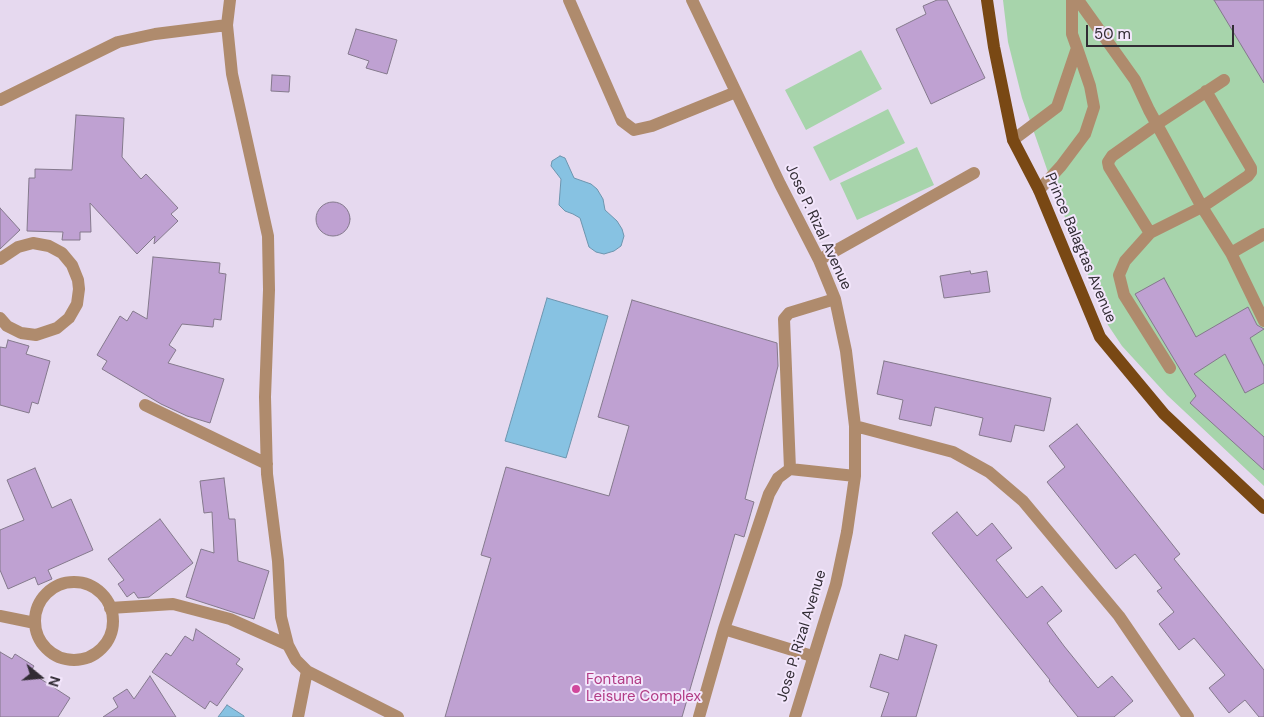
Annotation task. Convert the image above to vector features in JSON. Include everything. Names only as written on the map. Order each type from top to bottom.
[{"type":"main road","name":"Prince Balagtas Avenue","points":[[987,0],[994,47],[1013,140],[1039,190],[1100,337],[1164,414],[1264,508]]},
{"type":"street","points":[[230,0],[228,25],[232,74],[268,236],[269,290],[264,397],[267,464],[278,562],[281,617],[288,645],[296,660],[307,671],[398,717]]},
{"type":"street","points":[[568,0],[622,120],[634,130],[652,126],[736,92]]},
{"type":"street","name":"Jose P. Rizal Avenue","points":[[692,0],[819,260],[835,299],[846,351],[855,426],[855,476],[848,532],[836,584],[812,656],[795,717]]},
{"type":"street","points":[[1039,190],[1061,166],[1084,134],[1094,107],[1090,86],[1072,34],[1072,0]]},
{"type":"street","points":[[1078,0],[1135,80],[1202,207],[1231,253],[1264,321]]},
{"type":"street","points":[[0,100],[118,42],[155,34],[228,25]]},
{"type":"street","points":[[1013,140],[1057,107],[1078,48]]},
{"type":"street","points":[[1150,233],[1108,162],[1112,156],[1157,124],[1224,80]]},
{"type":"street","points":[[1170,368],[1124,295],[1120,275],[1125,261],[1150,233],[1202,207],[1248,176],[1251,168],[1206,91]]},
{"type":"street","points":[[819,260],[974,172]]},
{"type":"street","points":[[1231,253],[1264,234]]},
{"type":"street","points":[[0,259],[18,247],[33,243],[49,246],[62,253],[72,265],[78,280],[79,289],[77,304],[69,318],[57,328],[36,335],[21,333],[7,326],[0,318]]},
{"type":"street","points":[[790,470],[784,320],[788,313],[835,299]]},
{"type":"street","points":[[145,405],[267,464]]},
{"type":"street","points":[[855,426],[953,452],[989,472],[1023,501],[1118,616],[1188,717]]},
{"type":"street","points":[[699,717],[724,629],[769,494],[778,478],[790,470],[855,476]]},
{"type":"street","points":[[68,582],[79,582],[99,591],[106,600],[110,608],[112,627],[104,646],[95,654],[73,660],[61,658],[51,652],[40,639],[35,623],[36,612],[48,592],[68,582]]},
{"type":"street","points":[[110,608],[173,604],[230,619],[288,645]]},
{"type":"street","points":[[0,616],[35,623]]},
{"type":"street","points":[[724,629],[812,656]]},
{"type":"street","points":[[298,717],[307,671]]},
{"type":"green space","points":[[1003,0],[1264,0],[1264,486],[1167,395],[1122,346],[1108,325],[1056,195],[1022,98],[1008,42]]},
{"type":"green space","points":[[861,50],[882,89],[806,130],[785,90]]},
{"type":"green space","points":[[888,109],[905,143],[830,181],[813,147]]},
{"type":"green space","points":[[917,147],[934,185],[857,220],[840,183]]},
{"type":"water","points":[[560,156],[565,158],[574,178],[591,184],[597,189],[603,199],[605,210],[617,221],[622,229],[624,236],[621,246],[614,251],[604,254],[596,252],[589,247],[580,218],[565,211],[559,205],[561,179],[551,166],[552,161]]},
{"type":"water","points":[[547,298],[608,316],[566,458],[505,441]]},
{"type":"water","points":[[227,705],[244,716],[244,717],[218,717]]},
{"type":"building","points":[[937,0],[947,0],[985,78],[931,104],[896,29],[926,14],[923,6]]},
{"type":"building","points":[[1214,0],[1264,0],[1264,83]]},
{"type":"building","points":[[356,29],[397,40],[387,74],[366,68],[369,61],[348,54]]},
{"type":"building","points":[[272,75],[290,76],[289,92],[271,91]]},
{"type":"building","points":[[76,115],[124,118],[122,157],[141,179],[146,174],[178,208],[171,214],[178,221],[154,244],[155,236],[137,254],[90,203],[91,232],[80,232],[80,240],[62,240],[63,232],[27,231],[29,178],[35,178],[35,169],[72,170]]},
{"type":"building","points":[[333,202],[345,207],[350,219],[345,231],[333,236],[321,231],[316,219],[321,207]]},
{"type":"building","points":[[0,208],[20,230],[0,249]]},
{"type":"building","points":[[153,257],[220,263],[219,273],[226,274],[221,320],[214,319],[213,327],[182,324],[169,345],[176,350],[168,363],[224,379],[210,423],[187,416],[161,404],[102,369],[107,361],[97,355],[120,316],[127,321],[133,311],[147,319]]},
{"type":"building","points":[[970,271],[971,274],[987,271],[990,292],[944,298],[940,276]]},
{"type":"building","points":[[1164,278],[1196,337],[1248,307],[1257,325],[1264,329],[1250,338],[1264,366],[1264,383],[1245,393],[1225,354],[1194,374],[1264,437],[1264,470],[1190,403],[1196,396],[1135,294]]},
{"type":"building","points":[[632,300],[777,343],[778,366],[745,499],[754,502],[744,537],[735,534],[682,717],[445,717],[491,558],[481,555],[506,467],[609,496],[629,426],[598,417]]},
{"type":"building","points":[[8,340],[29,346],[26,354],[50,361],[38,404],[32,402],[29,413],[0,405],[0,347],[6,348]]},
{"type":"building","points":[[884,361],[1051,398],[1044,431],[1015,425],[1011,442],[979,435],[983,418],[935,407],[931,426],[899,419],[903,400],[877,394]]},
{"type":"building","points":[[1077,424],[1180,554],[1174,559],[1264,670],[1264,717],[1259,717],[1245,700],[1229,713],[1209,688],[1225,675],[1194,638],[1179,650],[1159,624],[1174,612],[1157,591],[1162,588],[1135,554],[1116,569],[1047,482],[1065,467],[1049,446]]},
{"type":"building","points":[[35,468],[52,508],[71,499],[93,550],[48,570],[52,579],[38,585],[35,577],[8,589],[0,570],[0,530],[24,520],[7,480]]},
{"type":"building","points":[[224,478],[229,519],[235,519],[238,561],[269,571],[254,619],[186,597],[201,549],[214,553],[212,512],[204,513],[200,481]]},
{"type":"building","points":[[957,512],[977,536],[992,523],[1012,548],[996,560],[1027,598],[1042,586],[1062,611],[1047,623],[1064,646],[1098,688],[1112,676],[1133,701],[1114,717],[1078,717],[932,533]]},
{"type":"building","points":[[160,519],[193,563],[149,597],[138,598],[134,592],[127,597],[118,584],[124,580],[108,559]]},
{"type":"building","points":[[196,629],[240,659],[236,664],[243,669],[217,706],[210,701],[205,709],[152,672],[166,653],[171,656],[185,636],[193,641]]},
{"type":"building","points":[[905,635],[937,645],[916,717],[881,717],[889,693],[870,687],[880,654],[898,660]]},
{"type":"building","points":[[0,652],[12,659],[15,654],[34,666],[30,672],[70,698],[58,717],[0,717]]},
{"type":"building","points":[[150,676],[176,717],[103,717],[118,707],[113,698],[127,689],[134,699]]},
{"type":"place","name":"Fontana Leisure Complex","points":[[576,689]]}]
